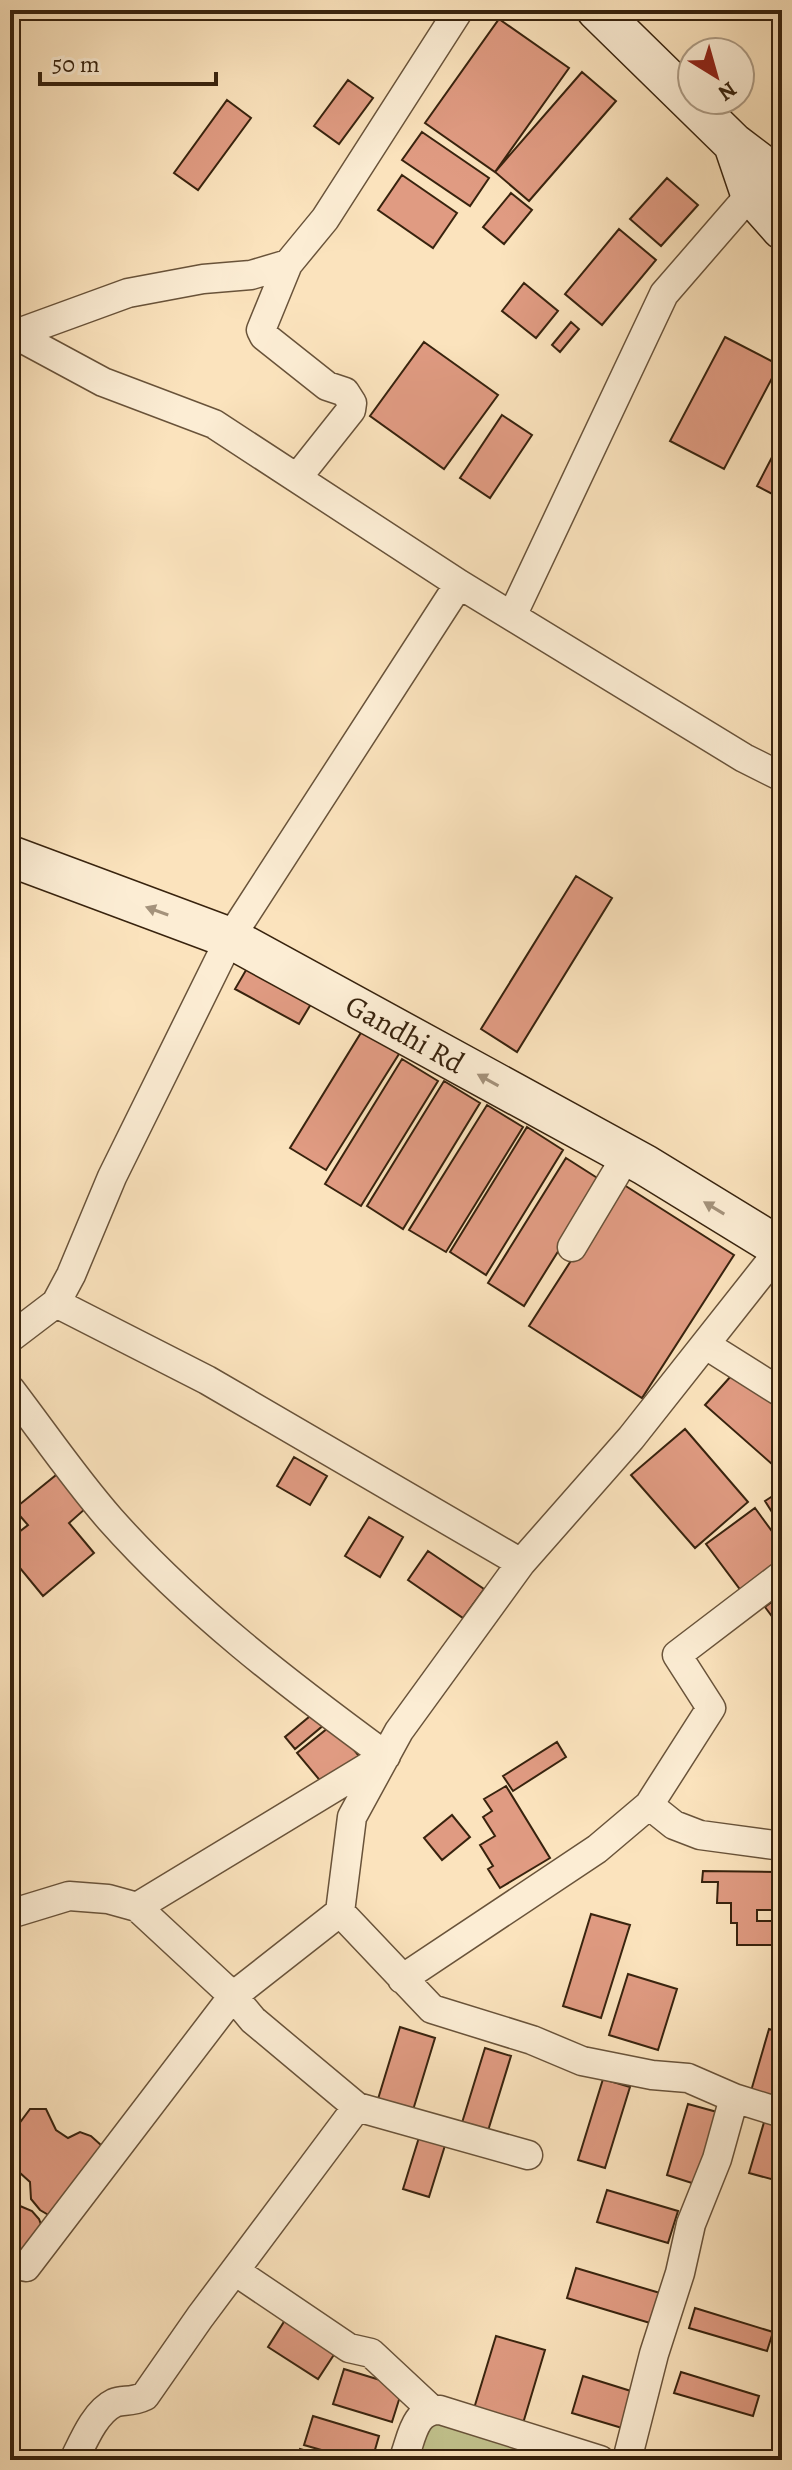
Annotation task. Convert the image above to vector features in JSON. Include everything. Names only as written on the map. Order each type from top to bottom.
[{"type":"street","points":[[297,478],[351,410],[352,403],[345,392],[327,386],[264,336],[261,330],[288,264],[325,219],[459,10]]},
{"type":"street","points":[[598,10],[734,144],[768,184],[782,229]]},
{"type":"street","points":[[512,616],[664,294],[768,184]]},
{"type":"street","points":[[12,335],[128,293],[203,279],[251,275],[288,264]]},
{"type":"street","points":[[12,335],[103,382],[214,424],[459,584],[744,758],[782,777]]},
{"type":"street","points":[[10,1338],[56,1303],[112,1177],[230,938],[459,584]]},
{"type":"street","name":"Gandhi Rd","points":[[10,856],[230,938],[627,1155],[782,1248]]},
{"type":"street","points":[[572,1247],[627,1155]]},
{"type":"street","points":[[26,2267],[233,1996],[340,1912],[352,1817],[399,1731],[521,1563],[631,1438],[782,1248]]},
{"type":"street","points":[[56,1303],[207,1380],[521,1563]]},
{"type":"street","points":[[706,1345],[782,1393]]},
{"type":"street","points":[[10,1389],[109,1518],[196,1606],[288,1684],[386,1756]]},
{"type":"street","points":[[402,1979],[597,1849],[649,1805],[711,1708],[677,1655],[782,1575]]},
{"type":"street","points":[[137,1907],[386,1756]]},
{"type":"street","points":[[649,1805],[674,1825],[700,1835],[782,1846]]},
{"type":"street","points":[[10,1914],[69,1896],[108,1899],[137,1907],[233,1996],[253,2020],[357,2107],[528,2155]]},
{"type":"street","points":[[340,1912],[432,2009],[532,2040],[582,2061],[652,2075],[688,2078],[734,2098],[782,2113]]},
{"type":"street","points":[[627,2460],[691,2224],[717,2159],[734,2098]]},
{"type":"street","points":[[74,2460],[105,2409],[116,2401],[133,2402],[145,2396],[357,2107]]},
{"type":"street","points":[[235,2271],[349,2348],[371,2353],[431,2409],[600,2460]]},
{"type":"street","points":[[406,2460],[418,2419],[431,2409]]},
{"type":"green space","points":[[439,2412],[587,2460],[421,2458],[421,2431]]},
{"type":"building","points":[[499,19],[569,68],[495,172],[425,123]]},
{"type":"building","points":[[582,72],[616,101],[529,201],[495,172]]},
{"type":"building","points":[[348,80],[373,98],[339,144],[314,126]]},
{"type":"building","points":[[227,100],[251,118],[198,190],[174,173]]},
{"type":"building","points":[[422,132],[489,178],[470,206],[402,160]]},
{"type":"building","points":[[402,175],[457,213],[433,248],[378,210]]},
{"type":"building","points":[[667,178],[698,205],[661,246],[630,219]]},
{"type":"building","points":[[511,193],[532,210],[504,244],[483,227]]},
{"type":"building","points":[[619,229],[656,260],[602,325],[565,294]]},
{"type":"building","points":[[524,283],[558,311],[536,338],[502,311]]},
{"type":"building","points":[[571,322],[579,329],[560,352],[552,345]]},
{"type":"building","points":[[725,337],[779,365],[724,469],[670,441]]},
{"type":"building","points":[[424,342],[498,395],[444,469],[370,416]]},
{"type":"building","points":[[502,415],[532,435],[490,498],[460,478]]},
{"type":"building","points":[[782,438],[782,499],[757,486]]},
{"type":"building","points":[[576,876],[612,898],[517,1052],[481,1029]]},
{"type":"building","points":[[253,958],[317,994],[299,1024],[235,989]]},
{"type":"building","points":[[367,1023],[404,1046],[326,1170],[290,1148]]},
{"type":"building","points":[[402,1059],[438,1081],[361,1206],[325,1184]]},
{"type":"building","points":[[444,1081],[480,1103],[403,1229],[367,1206]]},
{"type":"building","points":[[487,1105],[523,1127],[446,1252],[409,1230]]},
{"type":"building","points":[[527,1127],[563,1150],[486,1275],[450,1252]]},
{"type":"building","points":[[566,1158],[602,1181],[524,1306],[488,1283]]},
{"type":"building","points":[[621,1183],[734,1255],[642,1398],[529,1326]]},
{"type":"building","points":[[740,1366],[782,1404],[781,1472],[705,1405]]},
{"type":"building","points":[[685,1429],[748,1502],[695,1548],[631,1475]]},
{"type":"building","points":[[294,1457],[327,1476],[310,1505],[277,1486]]},
{"type":"building","points":[[66,1467],[94,1501],[69,1523],[94,1553],[43,1596],[10,1556],[10,1539],[28,1525],[14,1509]]},
{"type":"building","points":[[782,1490],[782,1528],[765,1501]]},
{"type":"building","points":[[755,1508],[782,1545],[782,1569],[745,1596],[706,1544]]},
{"type":"building","points":[[369,1517],[403,1537],[380,1577],[345,1556]]},
{"type":"building","points":[[428,1551],[484,1589],[463,1618],[408,1580]]},
{"type":"building","points":[[782,1594],[782,1630],[765,1607]]},
{"type":"building","points":[[315,1712],[325,1724],[295,1749],[285,1737]]},
{"type":"building","points":[[333,1724],[359,1756],[323,1784],[297,1753]]},
{"type":"building","points":[[557,1742],[566,1757],[513,1791],[503,1776]]},
{"type":"building","points":[[506,1786],[550,1858],[500,1888],[488,1869],[493,1866],[480,1845],[495,1836],[483,1817],[492,1811],[484,1799]]},
{"type":"building","points":[[452,1815],[470,1837],[442,1860],[424,1838]]},
{"type":"building","points":[[703,1871],[776,1872],[776,1910],[757,1910],[757,1921],[776,1921],[775,1945],[737,1945],[737,1923],[731,1923],[731,1903],[717,1903],[718,1882],[702,1882]]},
{"type":"building","points":[[591,1914],[630,1925],[601,2018],[563,2006]]},
{"type":"building","points":[[628,1974],[677,1989],[658,2050],[609,2035]]},
{"type":"building","points":[[400,2027],[435,2038],[413,2110],[378,2099]]},
{"type":"building","points":[[769,2029],[782,2033],[782,2100],[751,2091]]},
{"type":"building","points":[[485,2048],[511,2056],[487,2134],[461,2126]]},
{"type":"building","points":[[603,2079],[630,2087],[605,2168],[578,2160]]},
{"type":"building","points":[[688,2104],[717,2112],[695,2184],[667,2175]]},
{"type":"building","points":[[30,2109],[46,2109],[56,2130],[68,2138],[80,2132],[91,2136],[102,2146],[52,2217],[40,2210],[31,2199],[30,2182],[20,2173],[10,2177],[10,2136]]},
{"type":"building","points":[[765,2119],[782,2124],[782,2182],[749,2173]]},
{"type":"building","points":[[421,2131],[447,2139],[429,2197],[403,2189]]},
{"type":"building","points":[[607,2190],[678,2211],[668,2243],[597,2222]]},
{"type":"building","points":[[20,2206],[32,2211],[43,2230],[10,2270],[10,2211]]},
{"type":"building","points":[[576,2268],[670,2296],[660,2326],[567,2298]]},
{"type":"building","points":[[695,2308],[773,2332],[767,2351],[689,2328]]},
{"type":"building","points":[[287,2317],[337,2350],[318,2379],[268,2347]]},
{"type":"building","points":[[496,2336],[545,2350],[521,2430],[472,2415]]},
{"type":"building","points":[[344,2369],[403,2387],[392,2422],[333,2404]]},
{"type":"building","points":[[681,2372],[759,2396],[753,2416],[674,2393]]},
{"type":"building","points":[[583,2376],[634,2392],[622,2428],[572,2413]]},
{"type":"building","points":[[313,2416],[379,2436],[372,2460],[356,2460],[304,2445]]},
{"type":"building","points":[[300,2449],[318,2454],[316,2460],[296,2460]]}]
